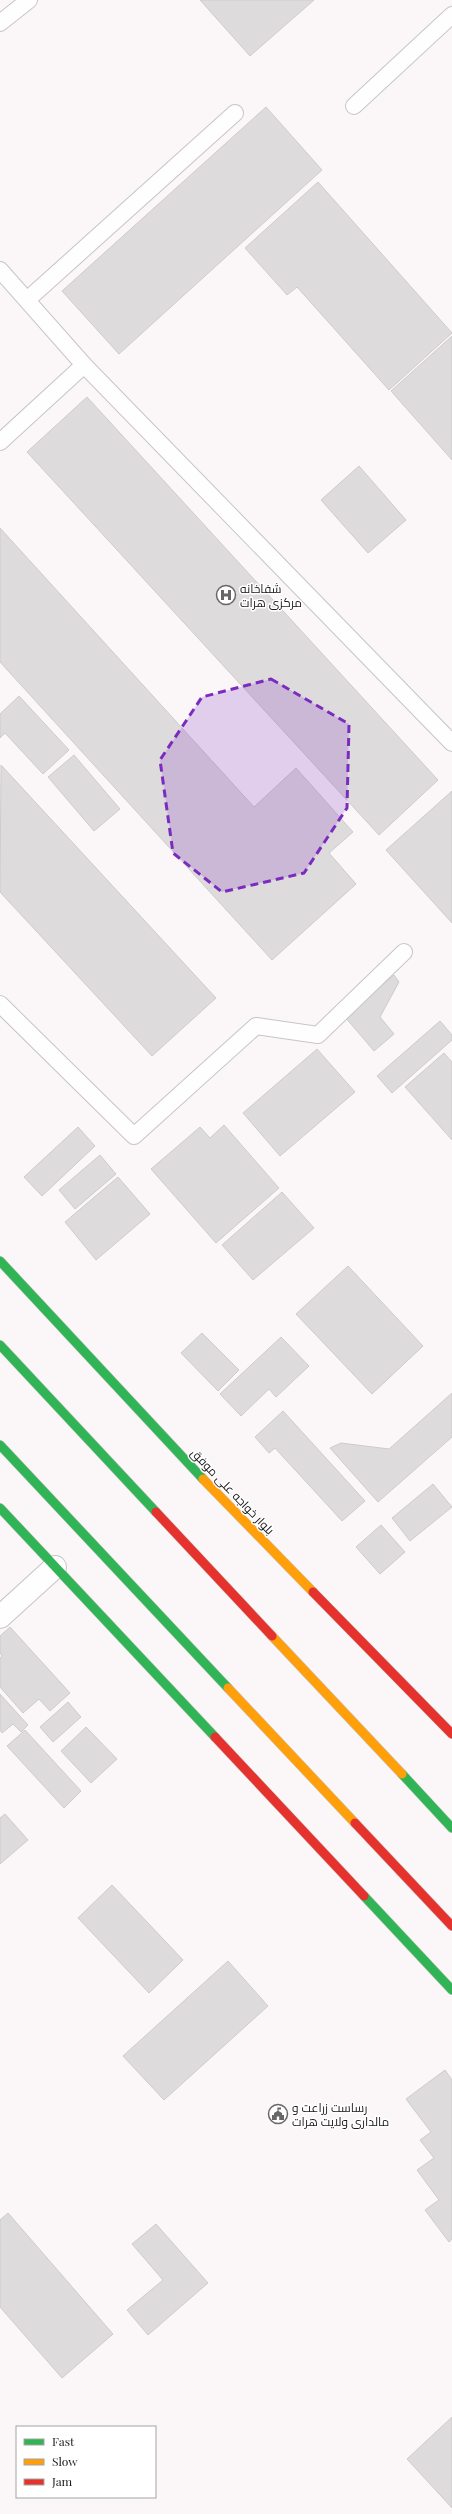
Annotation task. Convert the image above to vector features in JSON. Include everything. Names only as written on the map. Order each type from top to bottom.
[{"type":"main road","name":"بلوار خواجه علی موفق","points":[[0,1261],[196,1470],[452,1734]]},
{"type":"main road","points":[[0,1345],[452,1828]]},
{"type":"main road","points":[[0,1445],[452,1926]]},
{"type":"main road","points":[[0,1508],[452,1990]]},
{"type":"street","points":[[0,1617],[55,1567]]},
{"type":"lane","points":[[0,24],[29,0]]},
{"type":"lane","points":[[354,106],[452,15]]},
{"type":"lane","points":[[27,300],[235,113]]},
{"type":"lane","points":[[0,270],[84,365],[452,743]]},
{"type":"lane","points":[[0,442],[84,365]]},
{"type":"lane","points":[[0,1004],[134,1136],[256,1026],[318,1035],[404,952]]},
{"type":"highlighted area","points":[[271,679],[349,724],[347,808],[304,873],[222,892],[173,853],[160,760],[202,697]]},
{"type":"building","points":[[200,0],[314,0],[250,56]]},
{"type":"building","points":[[266,107],[322,170],[119,354],[62,291]]},
{"type":"building","points":[[318,182],[452,333],[389,390],[297,287],[287,295],[245,248]]},
{"type":"building","points":[[452,336],[452,460],[391,391]]},
{"type":"building","points":[[87,397],[438,780],[379,835],[27,452]]},
{"type":"building","points":[[359,466],[406,520],[368,553],[321,500]]},
{"type":"building","points":[[0,528],[254,807],[296,768],[353,832],[329,853],[356,884],[272,960],[0,662]]},
{"type":"building","points":[[19,696],[69,750],[43,774],[5,733],[0,738],[0,714]]},
{"type":"building","points":[[74,755],[120,809],[94,831],[48,777]]},
{"type":"building","points":[[1,765],[216,998],[152,1056],[0,892]]},
{"type":"building","points":[[452,791],[452,923],[386,850]]},
{"type":"building","points":[[394,975],[399,982],[380,1017],[394,1034],[374,1051],[345,1017]]},
{"type":"building","points":[[440,1021],[452,1035],[452,1040],[392,1093],[377,1076]]},
{"type":"building","points":[[317,1049],[355,1092],[280,1156],[243,1113]]},
{"type":"building","points":[[444,1053],[452,1062],[452,1140],[405,1087]]},
{"type":"building","points":[[224,1125],[279,1188],[216,1243],[151,1169],[200,1127],[210,1138]]},
{"type":"building","points":[[78,1127],[95,1146],[42,1196],[24,1177]]},
{"type":"building","points":[[100,1155],[116,1174],[75,1209],[59,1190]]},
{"type":"building","points":[[118,1177],[150,1214],[96,1260],[65,1222]]},
{"type":"building","points":[[282,1192],[314,1228],[253,1280],[222,1245]]},
{"type":"building","points":[[348,1266],[423,1346],[372,1394],[296,1314]]},
{"type":"building","points":[[202,1333],[239,1370],[218,1391],[181,1353]]},
{"type":"building","points":[[281,1337],[309,1366],[276,1397],[269,1389],[241,1416],[220,1394]]},
{"type":"building","points":[[452,1393],[452,1437],[378,1502],[330,1448],[341,1443],[389,1449]]},
{"type":"building","points":[[283,1411],[365,1501],[342,1521],[275,1448],[269,1453],[255,1437]]},
{"type":"building","points":[[433,1484],[452,1507],[410,1541],[392,1518]]},
{"type":"building","points":[[381,1525],[405,1552],[380,1574],[356,1547]]},
{"type":"building","points":[[10,1627],[70,1693],[50,1711],[39,1699],[23,1713],[0,1687],[0,1658],[2,1656],[0,1653],[0,1636]]},
{"type":"building","points":[[0,1694],[28,1725],[21,1732],[13,1724],[2,1733],[0,1730]]},
{"type":"building","points":[[68,1702],[81,1717],[53,1742],[40,1727]]},
{"type":"building","points":[[86,1727],[117,1759],[91,1783],[61,1751]]},
{"type":"building","points":[[25,1730],[81,1791],[64,1808],[7,1746]]},
{"type":"building","points":[[5,1814],[28,1840],[0,1864],[0,1818]]},
{"type":"building","points":[[112,1885],[183,1960],[149,1993],[78,1918]]},
{"type":"building","points":[[228,1961],[268,2006],[164,2100],[123,2056]]},
{"type":"building","points":[[445,2070],[452,2080],[452,2239],[449,2242],[425,2210],[439,2200],[417,2170],[434,2158],[420,2140],[431,2132],[406,2099]]},
{"type":"building","points":[[8,2213],[113,2334],[62,2378],[0,2307],[0,2220]]},
{"type":"building","points":[[156,2224],[208,2283],[148,2335],[127,2310],[163,2280],[132,2244]]},
{"type":"building","points":[[452,2417],[452,2508],[407,2459]]},
{"type":"traffic: fast","points":[[0,1261],[203,1479]]},
{"type":"traffic: fast","points":[[0,1345],[156,1512]]},
{"type":"traffic: fast","points":[[0,1445],[228,1688]]},
{"type":"traffic: fast","points":[[0,1508],[215,1737]]},
{"type":"traffic: fast","points":[[402,1774],[452,1828]]},
{"type":"traffic: fast","points":[[364,1896],[452,1990]]},
{"type":"traffic: slow","points":[[203,1479],[313,1592]]},
{"type":"traffic: slow","points":[[272,1636],[402,1774]]},
{"type":"traffic: slow","points":[[228,1688],[355,1823]]},
{"type":"traffic: jam","points":[[156,1512],[272,1636]]},
{"type":"traffic: jam","points":[[313,1592],[452,1734]]},
{"type":"traffic: jam","points":[[215,1737],[364,1896]]},
{"type":"traffic: jam","points":[[355,1823],[452,1926]]},
{"type":"place","name":"شفاخانه مرکزی هرات","points":[[226,595]]},
{"type":"place","name":"رساست زراعت و مالداری ولایت هرات","points":[[278,2114]]}]
